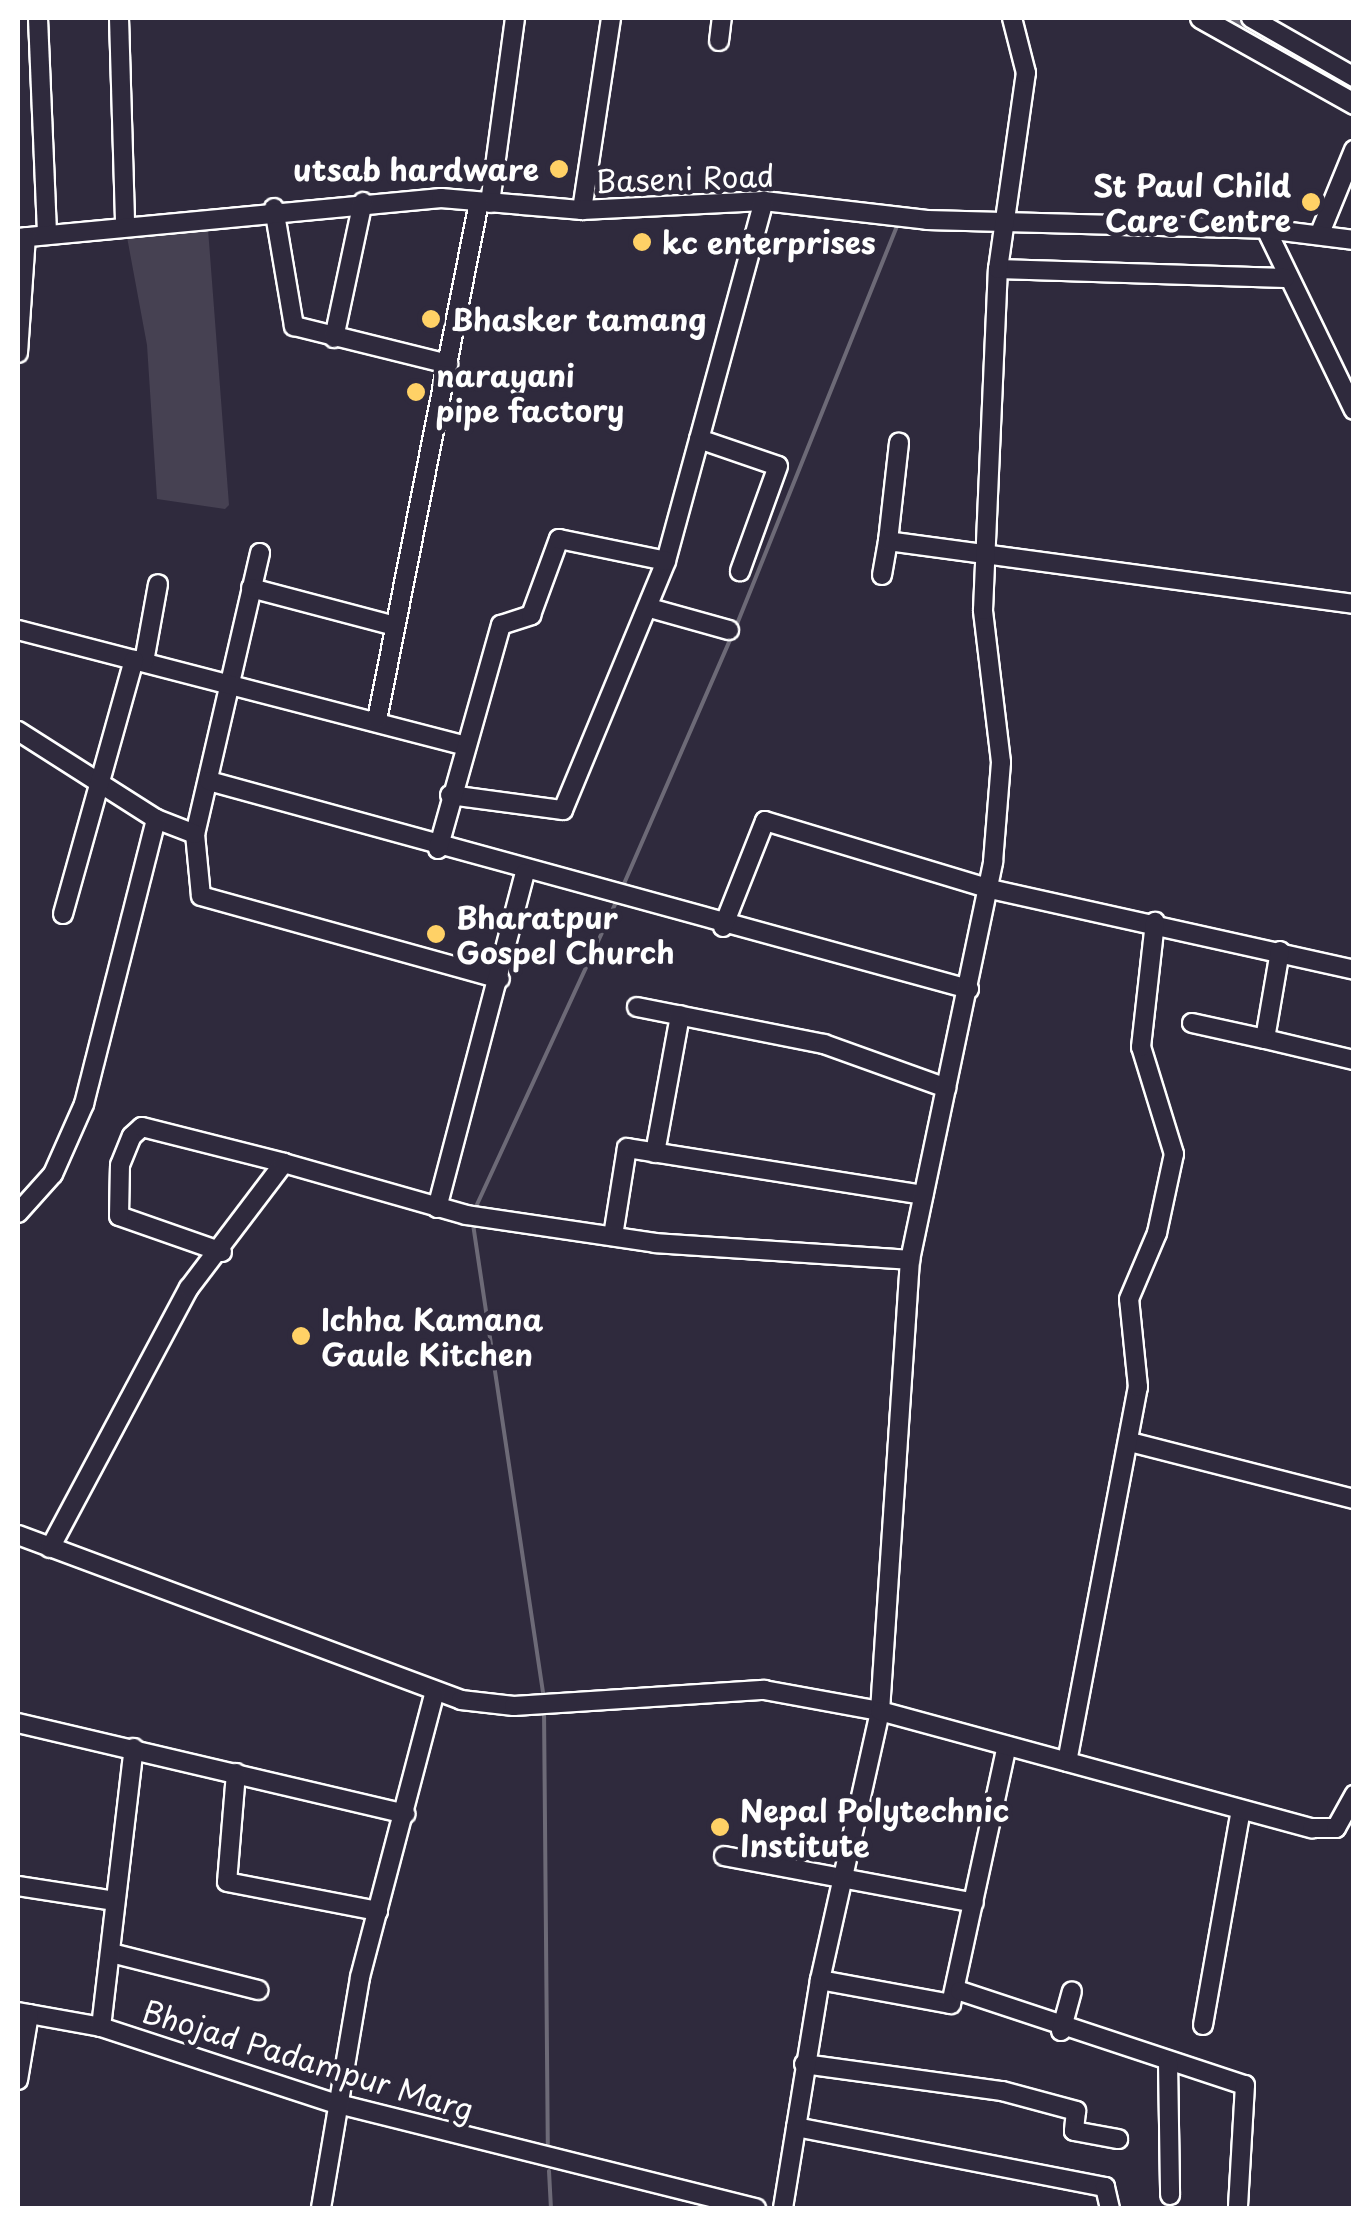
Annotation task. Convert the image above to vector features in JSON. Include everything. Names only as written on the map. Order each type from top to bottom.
[{"type":"main road","points":[[1201,18],[1354,104]]},
{"type":"street","points":[[38,18],[47,234]]},
{"type":"street","points":[[118,18],[125,225]]},
{"type":"street","points":[[377,720],[484,203],[515,18]]},
{"type":"street","points":[[582,210],[611,18]]},
{"type":"street","points":[[719,41],[722,18]]},
{"type":"street","points":[[783,2208],[820,1980],[880,1711],[910,1260],[990,889],[1001,762],[987,667],[986,556],[998,269],[1008,222],[1026,73],[1012,18]]},
{"type":"street","points":[[1250,18],[1354,77]]},
{"type":"street","points":[[1320,233],[1354,150]]},
{"type":"street","points":[[450,795],[552,816],[562,810],[650,608],[666,561],[764,201]]},
{"type":"street","name":"Baseni Road","points":[[22,237],[274,208],[363,202],[484,203],[582,210],[764,201],[1008,222],[1266,229],[1354,240]]},
{"type":"street","points":[[334,338],[363,202]]},
{"type":"street","points":[[274,208],[287,316],[334,338],[448,364]]},
{"type":"street","points":[[1266,229],[1285,278],[1354,410]]},
{"type":"street","points":[[18,353],[22,237]]},
{"type":"street","points":[[998,269],[1285,278]]},
{"type":"street","points":[[699,439],[778,466],[740,571]]},
{"type":"street","points":[[882,575],[899,443]]},
{"type":"street","points":[[438,849],[460,744],[500,624],[531,616],[559,540],[666,561]]},
{"type":"street","points":[[888,541],[1354,604]]},
{"type":"street","points":[[260,553],[196,834],[201,896],[500,979]]},
{"type":"street","points":[[63,914],[139,661],[158,584]]},
{"type":"street","points":[[251,588],[396,626]]},
{"type":"street","points":[[650,608],[728,630]]},
{"type":"street","points":[[18,630],[460,744]]},
{"type":"street","points":[[20,738],[156,819],[196,834]]},
{"type":"street","points":[[209,781],[525,873],[969,989]]},
{"type":"street","points":[[18,1213],[54,1174],[84,1104],[156,819]]},
{"type":"street","points":[[723,926],[765,821],[990,889],[1155,922],[1354,970]]},
{"type":"street","points":[[437,1208],[525,873]]},
{"type":"street","points":[[1067,1762],[1138,1387],[1129,1299],[1157,1233],[1175,1139],[1141,1047],[1155,922]]},
{"type":"street","points":[[1265,1039],[1280,951]]},
{"type":"street","points":[[637,1007],[824,1044],[946,1088]]},
{"type":"street","points":[[656,1153],[680,1015]]},
{"type":"street","points":[[1192,1023],[1354,1060]]},
{"type":"street","points":[[222,1252],[119,1216],[120,1166],[132,1136],[142,1127],[284,1162],[437,1208],[613,1236],[910,1260]]},
{"type":"street","points":[[613,1236],[627,1148],[923,1194]]},
{"type":"street","points":[[50,1548],[189,1288],[222,1252],[284,1162]]},
{"type":"street","points":[[1130,1442],[1354,1500]]},
{"type":"street","points":[[18,1535],[375,1662],[434,1694],[514,1706],[764,1690],[880,1711],[1325,1831],[1342,1823],[1354,1795]]},
{"type":"street","points":[[321,2208],[334,2102],[434,1694]]},
{"type":"street","points":[[18,1723],[405,1814]]},
{"type":"street","points":[[820,1980],[935,2008],[960,1991],[1007,1746]]},
{"type":"street","points":[[101,2027],[134,1748]]},
{"type":"street","points":[[236,1774],[227,1882],[378,1911]]},
{"type":"street","points":[[1203,2025],[1241,1810]]},
{"type":"street","points":[[724,1856],[844,1885],[974,1904]]},
{"type":"street","points":[[18,1886],[115,1901]]},
{"type":"street","points":[[111,1952],[258,1990]]},
{"type":"street","points":[[960,1991],[1061,2031],[1246,2086],[1238,2208]]},
{"type":"street","points":[[1061,2031],[1072,1992]]},
{"type":"street","points":[[18,2080],[23,2013]]},
{"type":"street","name":"Bhojad Padampur Marg","points":[[23,2013],[101,2027],[334,2102],[756,2208]]},
{"type":"street","points":[[1168,2061],[1170,2195]]},
{"type":"street","points":[[804,2064],[1002,2091],[1076,2111],[1074,2131],[1118,2139]]},
{"type":"street","points":[[796,2128],[1105,2187],[1110,2208]]},
{"type":"shaded area","points":[[208,229],[229,505],[225,509],[157,499],[147,345],[127,237]]},
{"type":"waterway","points":[[1228,18],[1354,91]]},
{"type":"waterway","points":[[735,629],[896,228]]},
{"type":"waterway","points":[[623,886],[731,638]]},
{"type":"waterway","points":[[474,1211],[615,904]]},
{"type":"waterway","points":[[473,1224],[544,1697]]},
{"type":"waterway","points":[[544,1709],[548,2149]]},
{"type":"waterway","points":[[549,2171],[551,2208]]},
{"type":"place","name":"utsab hardware","points":[[559,169]]},
{"type":"place","name":"St Paul Child Care Centre","points":[[1311,202]]},
{"type":"place","name":"kc enterprises","points":[[642,242]]},
{"type":"place","name":"Bhasker tamang","points":[[431,319]]},
{"type":"place","name":"narayani pipe factory","points":[[416,392]]},
{"type":"place","name":"Bharatpur Gospel Church","points":[[436,934]]},
{"type":"place","name":"Ichha Kamana Gaule Kitchen","points":[[301,1336]]},
{"type":"place","name":"Nepal Polytechnic Institute","points":[[720,1827]]}]
